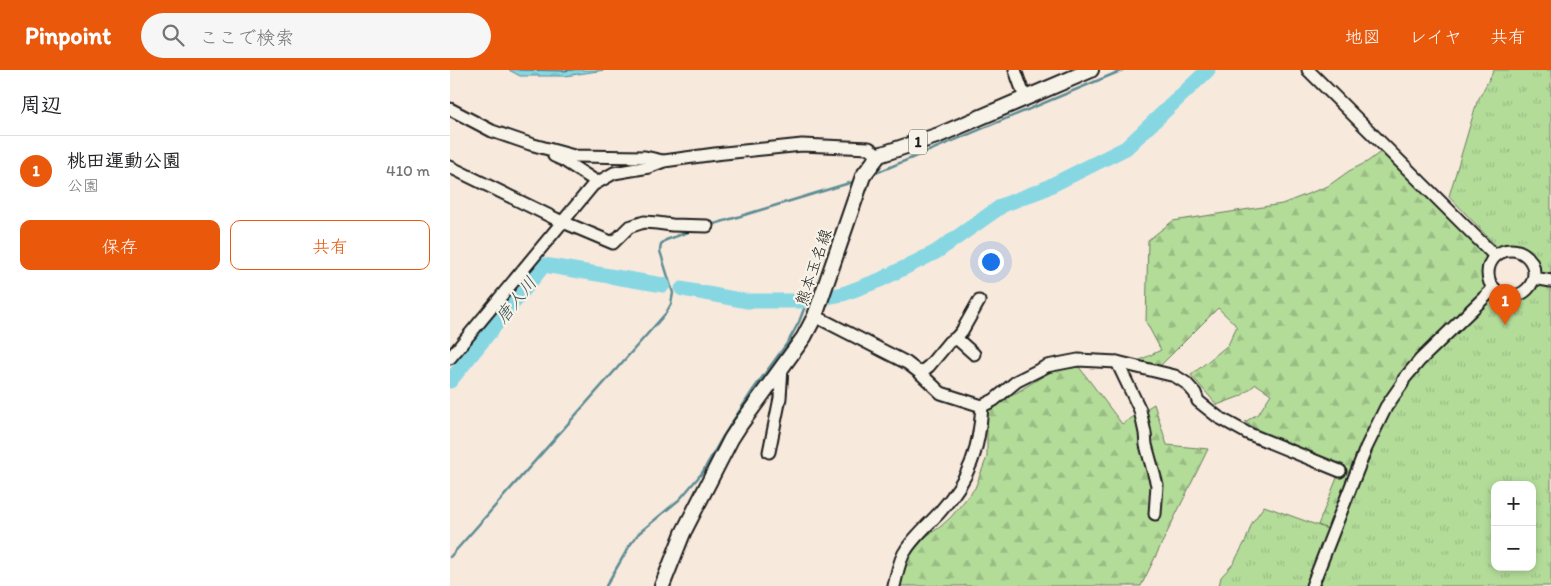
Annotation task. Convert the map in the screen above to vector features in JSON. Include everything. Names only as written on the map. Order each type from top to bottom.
[{"type":"main road","name":"1","points":[[879,155],[939,135],[1091,70]]},
{"type":"main road","name":"熊本玉名線","points":[[662,586],[683,533],[731,439],[804,337],[816,312],[863,176],[879,155]]},
{"type":"street","points":[[1015,70],[1025,98]]},
{"type":"street","points":[[1308,70],[1495,256]]},
{"type":"street","points":[[450,109],[492,131],[574,156],[645,157],[664,161]]},
{"type":"street","points":[[530,144],[563,160],[597,182]]},
{"type":"street","points":[[450,358],[597,182],[614,173],[649,167],[664,161],[802,145],[868,148],[879,155]]},
{"type":"street","points":[[450,167],[613,243],[629,227],[644,222],[657,223],[674,230],[707,226]]},
{"type":"street","points":[[1508,250],[1516,250],[1522,253],[1532,263],[1534,270],[1532,285],[1521,294],[1514,296],[1500,293],[1494,288],[1488,278],[1491,261],[1495,256],[1508,250]]},
{"type":"street","points":[[1534,278],[1551,280]]},
{"type":"street","points":[[1312,586],[1366,448],[1386,407],[1404,379],[1420,360],[1494,288]]},
{"type":"street","points":[[920,373],[962,331],[979,301]]},
{"type":"street","points":[[816,312],[906,363],[920,373],[941,393],[982,406],[994,400],[1017,381],[1047,366],[1078,360],[1117,362],[1175,376],[1186,383],[1195,393],[1198,402],[1218,417],[1247,433],[1340,471]]},
{"type":"street","points":[[956,338],[974,354]]},
{"type":"street","points":[[1117,362],[1140,410],[1146,433],[1146,445],[1157,485],[1155,514]]},
{"type":"street","points":[[769,452],[780,398],[782,368]]},
{"type":"street","points":[[894,586],[905,550],[947,504],[966,475],[976,452],[982,406]]},
{"type":"green space","points":[[1494,70],[1551,70],[1551,586],[1318,586],[1354,462],[1391,398],[1402,384],[1492,294],[1504,301],[1515,302],[1524,298],[1531,291],[1535,281],[1534,260],[1527,250],[1513,245],[1498,248],[1449,196],[1477,102]]},
{"type":"green space","points":[[1386,148],[1492,254],[1486,270],[1491,287],[1334,531],[1318,525],[1341,468],[1260,432],[1245,422],[1259,413],[1271,394],[1256,384],[1241,396],[1217,405],[1191,375],[1228,345],[1237,326],[1218,308],[1158,368],[1138,361],[1161,350],[1146,322],[1148,240],[1173,221],[1282,204],[1328,186]]},
{"type":"green space","points":[[1079,367],[1122,424],[1154,404],[1167,445],[1208,449],[1141,586],[894,586],[905,550],[940,527],[951,517],[975,488],[987,457],[987,412],[1053,370]]},
{"type":"green space","points":[[1264,506],[1333,531],[1312,586],[1219,586],[1221,577],[1233,564],[1246,540],[1252,523]]},
{"type":"water","points":[[509,70],[605,70],[565,76],[520,76]]},
{"type":"waterway","points":[[871,175],[1123,70]]},
{"type":"waterway","points":[[682,289],[746,301],[807,301],[843,294],[880,280],[936,252],[1003,205],[1042,190],[1126,148],[1208,70]]},
{"type":"waterway","points":[[711,225],[856,181]]},
{"type":"waterway","points":[[450,557],[666,313],[671,304],[673,293],[660,251],[661,244],[666,240],[691,231]]},
{"type":"waterway","name":"唐人川","points":[[450,381],[544,265],[663,285]]},
{"type":"waterway","points":[[606,586],[639,533],[680,499],[702,473],[753,390],[788,342],[799,322],[807,301]]},
{"type":"place","name":"桃田運動公園","points":[[1505,325]]}]
